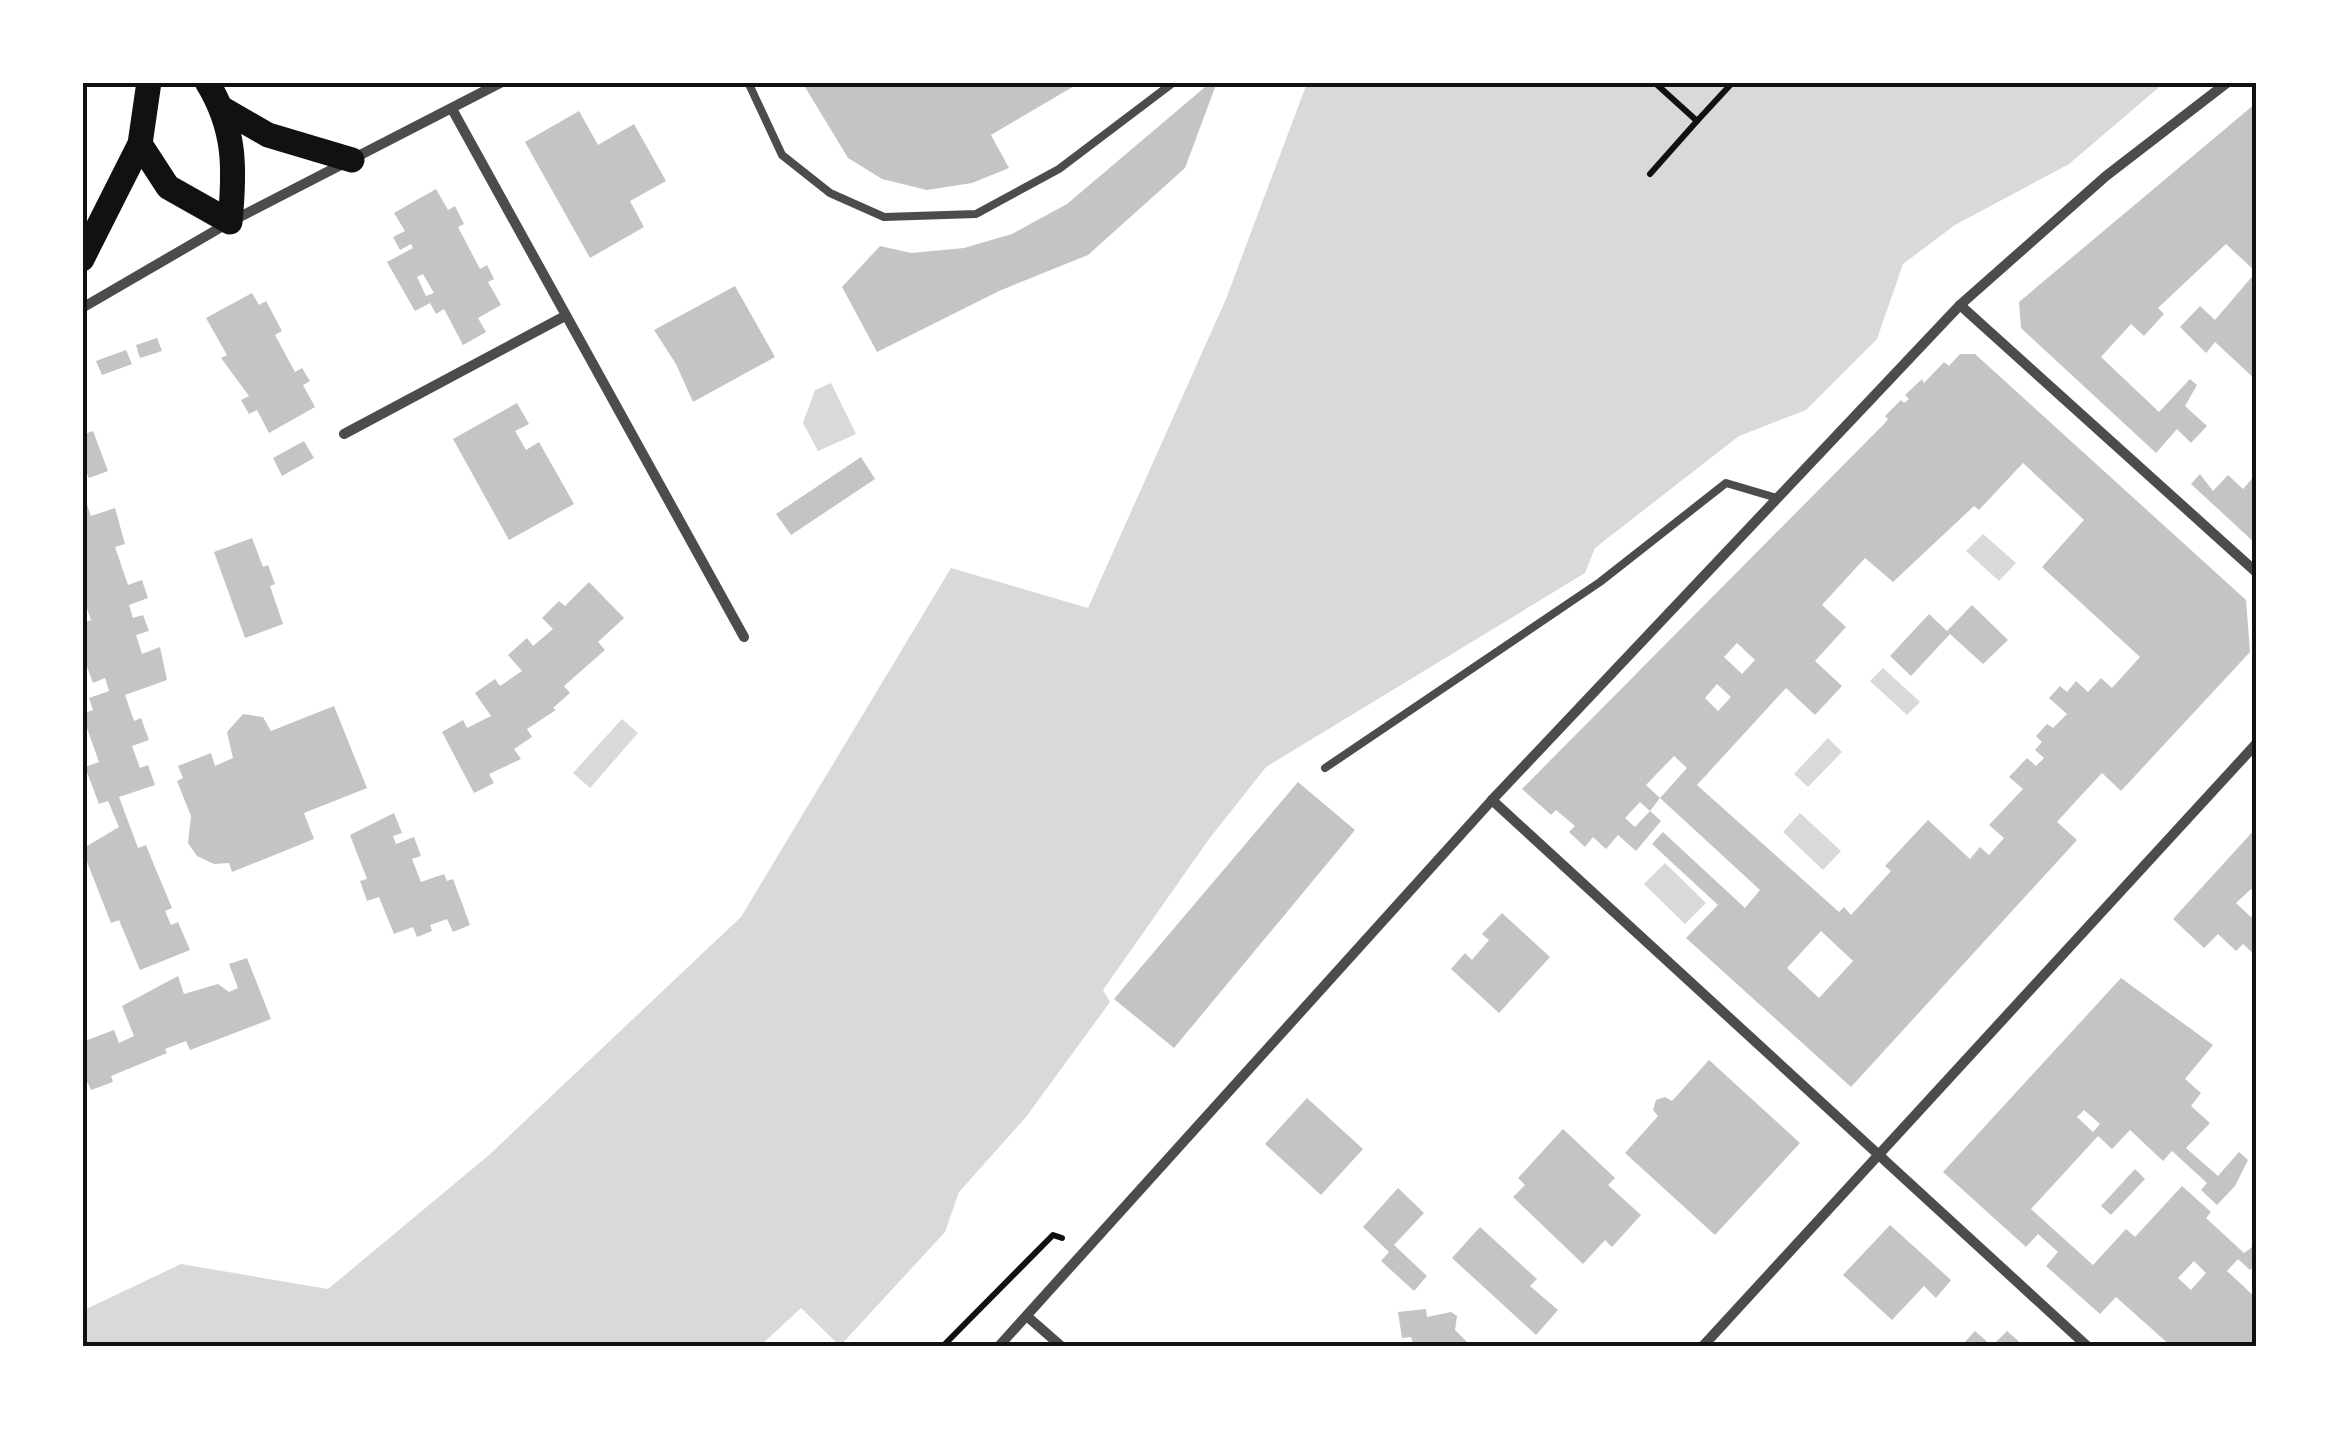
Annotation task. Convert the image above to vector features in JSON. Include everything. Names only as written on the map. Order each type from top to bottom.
[{"type":"main road","points":[[82,259],[140,144],[149,82]]},
{"type":"main road","points":[[140,144],[168,187],[230,222],[236,160],[223,109],[206,82]]},
{"type":"main road","points":[[223,109],[268,135],[352,160]]},
{"type":"street","points":[[82,308],[230,222],[502,82]]},
{"type":"street","points":[[999,1346],[1029,1318],[1492,800],[1960,305],[2106,176],[2228,82]]},
{"type":"street","points":[[452,109],[744,638]]},
{"type":"street","points":[[1960,305],[2256,572]]},
{"type":"street","points":[[344,434],[565,316]]},
{"type":"street","points":[[1703,1346],[2256,744]]},
{"type":"street","points":[[1492,800],[2087,1346]]},
{"type":"street","points":[[1029,1318],[1061,1346]]},
{"type":"lane","points":[[748,82],[782,154],[830,193],[884,217],[976,214],[1059,169],[1174,82]]},
{"type":"lane","points":[[1324,768],[1600,582],[1726,483],[1777,498]]},
{"type":"path","points":[[1654,82],[1697,121]]},
{"type":"path","points":[[1650,174],[1733,82]]},
{"type":"path","points":[[943,1346],[1053,1235],[1092,1247]]},
{"type":"shaded area","points":[[1307,83],[2164,83],[2069,164],[1955,225],[1903,264],[1877,339],[1806,410],[1739,436],[1595,548],[1585,573],[1266,767],[1209,839],[1103,990],[1110,1002],[1026,1117],[959,1192],[945,1232],[840,1346],[801,1308],[760,1346],[83,1346],[82,1311],[181,1264],[328,1289],[489,1155],[741,917],[951,568],[1088,608],[1226,299]]},
{"type":"shaded area","points":[[831,383],[856,434],[818,451],[803,423],[815,390]]},
{"type":"shaded area","points":[[1983,534],[2016,563],[1999,581],[1966,551]]},
{"type":"shaded area","points":[[1883,668],[1920,702],[1907,715],[1870,681]]},
{"type":"shaded area","points":[[622,719],[638,733],[590,788],[573,773]]},
{"type":"shaded area","points":[[1828,738],[1842,752],[1808,787],[1794,774]]},
{"type":"shaded area","points":[[1800,813],[1841,851],[1823,870],[1783,832]]},
{"type":"shaded area","points":[[1665,863],[1706,903],[1685,924],[1644,884]]},
{"type":"building","points":[[802,82],[1081,82],[991,135],[1009,168],[972,183],[927,190],[882,179],[848,158]]},
{"type":"building","points":[[1211,82],[1217,82],[1185,168],[1088,255],[999,291],[877,352],[842,287],[880,246],[911,253],[964,248],[1012,234],[1067,204]]},
{"type":"building","points":[[2256,103],[2256,272],[2226,244],[2158,308],[2164,314],[2144,336],[2131,324],[2101,357],[2159,412],[2190,379],[2197,385],[2185,406],[2207,426],[2191,443],[2177,429],[2156,453],[2021,328],[2019,302]]},
{"type":"building","points":[[579,111],[598,145],[634,124],[666,181],[630,201],[644,227],[590,258],[525,142]]},
{"type":"building","points":[[436,189],[448,210],[455,206],[464,224],[458,227],[480,269],[487,265],[494,279],[488,282],[501,305],[478,318],[486,332],[463,345],[444,309],[436,314],[430,303],[415,311],[387,262],[413,248],[411,244],[400,250],[393,237],[405,231],[394,213]],"holes":[[[423,274],[434,293],[426,296],[417,277]]]},
{"type":"building","points":[[2256,272],[2256,380],[2215,342],[2206,353],[2180,327],[2200,306],[2215,320]]},
{"type":"building","points":[[735,286],[775,357],[693,402],[676,364],[654,330]]},
{"type":"building","points":[[252,293],[259,305],[266,301],[282,331],[275,335],[295,372],[302,368],[310,381],[303,385],[315,407],[269,433],[257,410],[249,414],[241,400],[249,396],[221,358],[227,355],[206,318]]},
{"type":"building","points":[[157,338],[162,351],[140,358],[136,345]]},
{"type":"building","points":[[126,350],[132,364],[102,375],[96,361]]},
{"type":"building","points":[[1960,354],[1975,354],[2246,600],[2250,652],[2121,791],[2102,773],[2075,802],[2057,822],[2077,840],[1851,1087],[1686,938],[1718,905],[1652,844],[1663,832],[1745,908],[1760,890],[1660,798],[1650,811],[1661,821],[1636,851],[1618,835],[1606,849],[1593,837],[1585,847],[1569,832],[1575,826],[1556,810],[1551,815],[1522,789],[1884,424],[1888,419],[1885,416],[1901,400],[1904,403],[1909,399],[1905,395],[1922,379],[1924,383],[1944,362],[1949,366]],"holes":[[[2023,463],[2084,520],[2042,567],[2140,657],[2112,688],[2101,678],[2088,692],[2076,681],[2067,692],[2060,686],[2049,698],[2067,714],[2053,728],[2047,724],[2036,736],[2042,742],[2035,750],[2044,758],[2036,766],[2027,758],[2009,777],[2023,789],[1989,825],[2004,838],[1989,855],[1980,847],[1970,859],[1928,820],[1885,866],[1891,871],[1851,915],[1844,907],[1839,912],[1697,785],[1786,688],[1815,715],[1842,686],[1815,661],[1846,627],[1822,605],[1865,558],[1893,582],[1974,506],[1979,510]],[[1737,643],[1755,660],[1742,674],[1724,657]],[[1717,684],[1731,697],[1718,711],[1705,698]],[[1674,756],[1687,768],[1660,798],[1646,785]],[[1640,802],[1650,811],[1635,827],[1625,818]],[[1821,931],[1853,961],[1819,998],[1787,968]]]},
{"type":"building","points":[[517,403],[529,424],[515,431],[526,450],[539,442],[574,504],[509,540],[453,439]]},
{"type":"building","points":[[93,431],[108,471],[89,478],[82,462],[82,435]]},
{"type":"building","points":[[304,441],[314,458],[282,476],[273,458]]},
{"type":"building","points":[[861,457],[875,479],[791,535],[776,514]]},
{"type":"building","points":[[2200,474],[2213,491],[2228,475],[2243,489],[2256,474],[2256,544],[2191,484]]},
{"type":"building","points":[[83,493],[91,516],[115,508],[125,544],[115,547],[128,585],[142,580],[148,598],[129,605],[133,618],[143,615],[149,631],[136,635],[142,654],[160,647],[167,680],[125,695],[134,721],[141,718],[149,740],[132,746],[140,768],[148,765],[155,785],[119,797],[138,848],[146,845],[172,908],[165,911],[171,925],[178,922],[190,950],[140,970],[119,920],[111,923],[82,849],[119,827],[108,801],[99,804],[85,767],[99,762],[82,714],[93,710],[89,698],[109,691],[105,678],[93,683],[82,653],[82,623],[91,620],[82,594]]},
{"type":"building","points":[[252,538],[263,567],[268,565],[275,584],[270,586],[283,624],[245,638],[214,552]]},
{"type":"building","points":[[589,582],[624,618],[598,642],[605,650],[564,686],[570,693],[553,708],[556,710],[527,729],[532,737],[514,749],[521,759],[489,774],[494,783],[474,793],[442,732],[463,720],[467,728],[491,716],[475,693],[495,679],[500,686],[522,671],[508,655],[527,638],[533,646],[553,629],[542,618],[559,601],[565,606]]},
{"type":"building","points":[[1972,605],[2008,640],[1983,664],[1950,634],[1911,676],[1890,656],[1929,614],[1947,631]]},
{"type":"building","points":[[334,706],[367,788],[304,813],[314,839],[232,872],[229,863],[214,864],[197,856],[188,843],[191,816],[177,781],[183,778],[178,766],[211,753],[215,766],[233,758],[227,732],[243,714],[263,717],[271,731]]},
{"type":"building","points":[[1298,782],[1355,830],[1174,1048],[1114,999]]},
{"type":"building","points":[[394,813],[402,833],[393,836],[396,844],[414,837],[421,856],[412,859],[421,882],[444,874],[447,881],[453,879],[470,925],[453,932],[447,919],[430,925],[432,931],[417,937],[413,927],[394,934],[379,897],[367,901],[360,881],[367,879],[350,835]]},
{"type":"building","points":[[2256,828],[2256,895],[2251,889],[2236,903],[2251,917],[2256,912],[2256,956],[2243,944],[2236,951],[2218,934],[2204,948],[2173,919]]},
{"type":"building","points":[[1502,913],[1550,957],[1499,1013],[1451,969],[1465,953],[1472,960],[1489,940],[1482,934]]},
{"type":"building","points":[[247,958],[271,1019],[190,1050],[186,1041],[165,1049],[167,1053],[111,1076],[113,1082],[91,1090],[88,1083],[82,1085],[82,1042],[114,1030],[119,1043],[134,1036],[122,1006],[178,976],[184,994],[218,984],[229,992],[238,988],[229,964]]},
{"type":"building","points":[[2121,978],[2213,1045],[2185,1079],[2201,1093],[2191,1106],[2210,1123],[2186,1148],[2218,1176],[2239,1152],[2248,1160],[2235,1186],[2217,1205],[2201,1190],[2207,1183],[2172,1151],[2163,1161],[2130,1130],[2112,1149],[2098,1136],[2031,1209],[2093,1265],[2126,1229],[2135,1237],[2182,1186],[2211,1212],[2206,1218],[2244,1253],[2256,1244],[2256,1264],[2250,1270],[2238,1259],[2227,1271],[2256,1298],[2256,1346],[2171,1346],[2116,1297],[2100,1314],[2046,1266],[2058,1252],[2038,1234],[2026,1247],[1943,1172]],"holes":[[[2084,1110],[2100,1124],[2093,1132],[2077,1117]],[[2194,1261],[2206,1273],[2191,1290],[2178,1278]]]},
{"type":"building","points":[[1709,1060],[1800,1143],[1715,1235],[1625,1153],[1658,1116],[1653,1110],[1656,1100],[1665,1097],[1672,1101]]},
{"type":"building","points":[[1307,1098],[1363,1149],[1321,1195],[1265,1144]]},
{"type":"building","points":[[1563,1129],[1615,1178],[1608,1185],[1641,1215],[1612,1247],[1605,1240],[1583,1264],[1513,1197],[1525,1185],[1518,1178]]},
{"type":"building","points":[[2135,1169],[2145,1179],[2111,1215],[2101,1206]]},
{"type":"building","points":[[1398,1188],[1424,1213],[1394,1245],[1427,1276],[1414,1291],[1381,1261],[1389,1252],[1363,1227]]},
{"type":"building","points":[[1890,1225],[1951,1280],[1936,1298],[1924,1286],[1892,1320],[1843,1275]]},
{"type":"building","points":[[1480,1227],[1537,1279],[1530,1286],[1558,1310],[1536,1335],[1452,1258]]},
{"type":"building","points":[[1426,1309],[1427,1317],[1451,1312],[1457,1316],[1455,1330],[1471,1346],[1414,1346],[1411,1337],[1402,1338],[1398,1312]]},
{"type":"building","points":[[1975,1331],[1992,1346],[1961,1346]]},
{"type":"building","points":[[2007,1331],[2024,1346],[1992,1346]]}]
